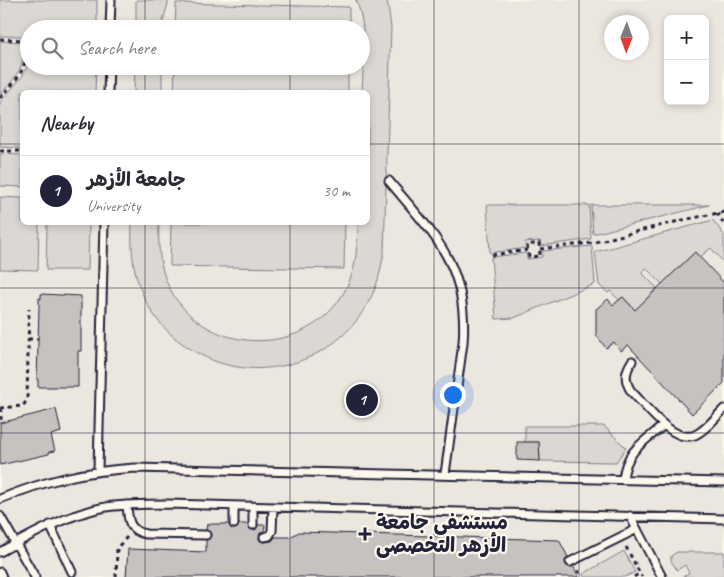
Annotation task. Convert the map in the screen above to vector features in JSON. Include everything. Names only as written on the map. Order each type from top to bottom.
[{"type":"lane","points":[[110,20],[111,0]]},
{"type":"lane","points":[[108,90],[109,75]]},
{"type":"lane","points":[[389,181],[437,239],[460,286],[463,305],[463,342],[445,474]]},
{"type":"lane","points":[[98,470],[104,225]]},
{"type":"lane","points":[[632,361],[627,368],[626,376],[627,384],[631,391],[674,433],[690,436],[701,432],[724,409]]},
{"type":"lane","points":[[623,479],[624,467],[629,457],[664,425]]},
{"type":"lane","points":[[0,499],[58,478],[98,470],[176,468],[724,482]]},
{"type":"lane","points":[[0,552],[50,525],[88,511],[127,505],[168,504],[724,519]]},
{"type":"lane","points":[[127,505],[128,522],[138,532],[146,534],[206,535]]},
{"type":"lane","points":[[234,506],[234,524]]},
{"type":"lane","points":[[253,524],[254,507]]},
{"type":"lane","points":[[264,537],[269,536],[272,531],[273,507]]},
{"type":"lane","points":[[0,516],[35,577]]},
{"type":"lane","points":[[630,516],[662,577]]},
{"type":"lane","points":[[50,525],[72,572]]},
{"type":"lane","points":[[570,562],[637,529]]},
{"type":"lane","points":[[0,572],[2,577]]},
{"type":"path","points":[[0,39],[20,40]]},
{"type":"path","points":[[0,98],[20,75]]},
{"type":"path","points":[[0,151],[20,152]]},
{"type":"path","points":[[540,249],[591,243],[724,212]]},
{"type":"path","points":[[716,213],[724,224]]},
{"type":"path","points":[[539,243],[540,256],[529,257],[528,250],[527,245],[539,243]]},
{"type":"path","points":[[492,255],[528,250]]},
{"type":"path","points":[[1,422],[0,408],[19,407],[26,404],[29,308]]},
{"type":"path","points":[[28,339],[38,340]]},
{"type":"path","points":[[116,577],[117,548],[122,542]]},
{"type":"path","points":[[624,545],[641,575],[634,577]]},
{"type":"shaded area","points":[[0,0],[724,0],[724,577],[0,577]]},
{"type":"shaded area","points":[[0,0],[97,0],[97,20],[20,20],[20,36],[0,36]]},
{"type":"shaded area","points":[[136,0],[169,0],[163,20],[136,20]]},
{"type":"shaded area","points":[[356,0],[387,0],[391,27],[384,251],[375,289],[355,323],[337,341],[315,354],[292,364],[267,368],[242,368],[217,362],[194,351],[170,334],[151,311],[142,293],[134,267],[132,225],[159,225],[160,257],[166,281],[187,312],[210,329],[235,338],[262,341],[288,336],[313,325],[334,307],[352,275],[358,225],[370,225],[370,90],[362,90],[363,75],[370,75],[370,20],[362,20]]},
{"type":"shaded area","points":[[176,3],[349,7],[349,20],[175,20]]},
{"type":"shaded area","points":[[0,41],[20,42],[20,67],[0,95]]},
{"type":"shaded area","points":[[23,75],[96,75],[95,90],[20,90],[20,148],[0,147],[0,102]]},
{"type":"shaded area","points":[[135,75],[162,75],[162,90],[134,90]]},
{"type":"shaded area","points":[[175,75],[348,75],[348,90],[174,90]]},
{"type":"shaded area","points":[[0,154],[20,155],[20,187],[0,186]]},
{"type":"shaded area","points":[[0,197],[20,198],[20,225],[39,225],[38,270],[0,269]]},
{"type":"shaded area","points":[[487,205],[589,205],[591,239],[541,246],[540,241],[525,242],[526,248],[490,253]]},
{"type":"shaded area","points":[[591,205],[709,205],[593,234]]},
{"type":"shaded area","points":[[713,220],[724,235],[724,263],[711,248],[700,257],[695,252],[662,284],[646,268],[642,273],[657,288],[635,310],[623,297],[619,300],[610,291],[608,293],[599,285],[595,252]]},
{"type":"shaded area","points":[[47,225],[89,225],[88,270],[46,270]]},
{"type":"shaded area","points":[[171,225],[345,225],[344,269],[170,266]]},
{"type":"shaded area","points":[[592,246],[595,284],[514,318],[496,319],[491,257],[526,253],[527,259],[542,257],[542,251]]},
{"type":"shaded area","points":[[525,426],[604,426],[626,448],[616,462],[540,461],[539,442],[525,442]]},
{"type":"shaded area","points":[[624,551],[635,572],[625,577],[584,577],[583,574]]},
{"type":"shaded area","points":[[677,552],[724,552],[724,577],[682,577],[689,573],[685,565],[677,570],[671,561],[671,556]]},
{"type":"building","points":[[695,252],[724,283],[724,383],[692,414],[628,345],[621,351],[614,342],[606,348],[596,335],[596,309],[608,299],[613,305],[623,297],[635,310]]},
{"type":"building","points":[[41,294],[81,296],[81,351],[78,351],[78,387],[38,387],[39,298],[41,299]]},
{"type":"building","points":[[56,409],[61,432],[51,435],[55,451],[0,465],[0,423]]},
{"type":"building","points":[[517,442],[539,442],[540,461],[517,460]]},
{"type":"building","points":[[207,524],[229,524],[234,529],[239,524],[248,524],[249,528],[253,530],[258,525],[265,525],[264,531],[260,533],[259,538],[260,541],[265,542],[272,541],[275,537],[290,537],[299,532],[559,540],[568,557],[565,561],[566,565],[569,567],[573,566],[579,577],[126,577],[128,549],[206,552],[206,540],[211,536],[210,532],[206,530]]},
{"type":"place","name":"جامعة الأزهر","points":[[362,400]]},
{"type":"place","name":"مستشفى جامعة الأزهر التخصصى","points":[[365,534]]}]
